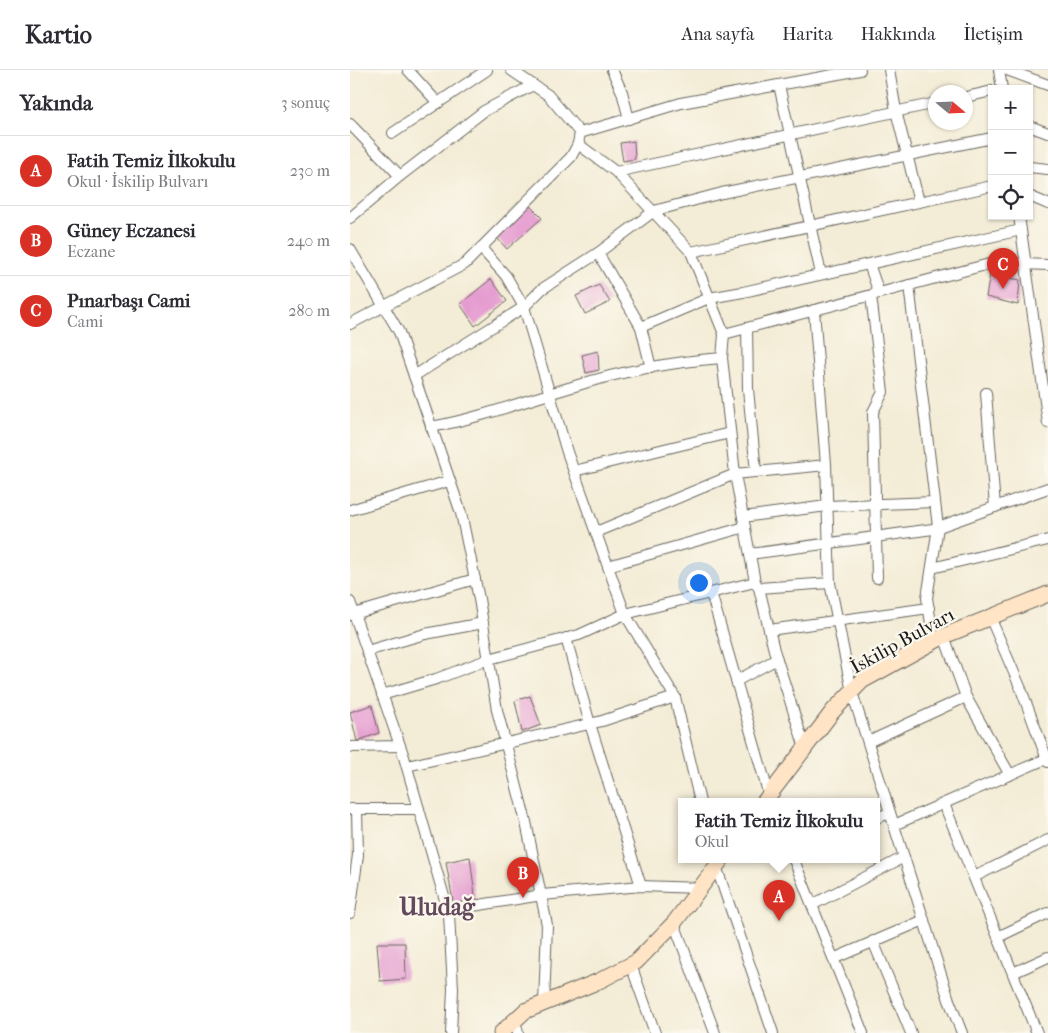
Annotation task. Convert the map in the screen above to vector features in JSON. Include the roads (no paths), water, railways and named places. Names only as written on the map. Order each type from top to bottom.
[{"type":"main road","name":"İskilip Bulvarı","points":[[769,798],[833,711],[862,682],[939,639],[1048,594]]},
{"type":"main road","points":[[501,1033],[516,1027],[525,1011],[599,982],[636,962],[674,923],[716,863]]},
{"type":"street","points":[[408,70],[438,103]]},
{"type":"street","points":[[393,132],[487,70]]},
{"type":"street","points":[[511,70],[523,73],[533,85],[548,95],[580,133]]},
{"type":"street","points":[[612,70],[622,92],[629,119]]},
{"type":"street","points":[[580,133],[681,103],[860,70]]},
{"type":"street","points":[[889,70],[896,111],[919,202]]},
{"type":"street","points":[[999,70],[1001,85]]},
{"type":"street","points":[[1007,70],[1048,85]]},
{"type":"street","points":[[350,218],[400,176],[484,111],[533,85]]},
{"type":"street","points":[[779,85],[821,274]]},
{"type":"street","points":[[973,95],[988,92]]},
{"type":"street","points":[[616,172],[928,105]]},
{"type":"street","points":[[350,124],[400,176]]},
{"type":"street","points":[[1033,127],[1048,133]]},
{"type":"street","points":[[350,324],[465,264],[571,157],[578,144],[580,133]]},
{"type":"street","points":[[414,376],[524,307],[542,289],[598,253],[654,211],[722,193],[988,139]]},
{"type":"street","points":[[578,144],[616,172],[692,252],[724,334],[722,358],[730,433],[735,474],[750,554],[777,659],[805,748]]},
{"type":"street","points":[[1033,167],[1048,169]]},
{"type":"street","points":[[692,252],[988,187]]},
{"type":"street","points":[[1033,198],[1048,204]]},
{"type":"street","points":[[1020,220],[1048,417]]},
{"type":"street","points":[[641,327],[709,298],[1021,230]]},
{"type":"street","points":[[481,248],[506,276],[524,307],[574,471],[625,614],[675,697],[699,798]]},
{"type":"street","points":[[350,249],[400,332],[461,514],[475,579],[497,710],[526,822],[542,895],[547,925],[544,1004]]},
{"type":"street","points":[[598,253],[641,327],[651,368]]},
{"type":"street","points":[[869,264],[875,295],[883,392],[872,412],[877,578]]},
{"type":"street","points":[[724,334],[993,264],[1048,264]]},
{"type":"street","points":[[909,285],[938,527],[928,598],[929,608],[939,639],[966,697],[1010,775]]},
{"type":"street","points":[[814,310],[826,465],[830,583],[852,692],[949,1000],[962,1033]]},
{"type":"street","points":[[747,328],[748,389],[756,472]]},
{"type":"street","points":[[431,427],[466,421],[575,386],[684,361],[722,358]]},
{"type":"street","points":[[986,394],[996,507]]},
{"type":"street","points":[[574,471],[730,433]]},
{"type":"street","points":[[596,532],[735,474],[826,465]]},
{"type":"street","points":[[350,510],[449,481]]},
{"type":"street","points":[[750,554],[876,538],[938,527],[1048,488]]},
{"type":"street","points":[[608,566],[744,522],[827,506],[935,502]]},
{"type":"street","points":[[932,568],[1048,540]]},
{"type":"street","points":[[352,615],[475,579]]},
{"type":"street","points":[[382,695],[436,679],[489,659],[579,635],[625,614],[711,593],[757,585],[830,583]]},
{"type":"street","points":[[711,593],[767,798]]},
{"type":"street","points":[[350,602],[352,615],[367,651],[407,766],[448,910],[453,989],[451,1033]]},
{"type":"street","points":[[769,630],[929,608]]},
{"type":"street","points":[[894,825],[1048,760],[1021,689],[990,618]]},
{"type":"street","points":[[367,651],[425,634],[483,623]]},
{"type":"street","points":[[566,638],[590,724],[642,886]]},
{"type":"street","points":[[736,681],[777,659]]},
{"type":"street","points":[[407,766],[590,724],[675,697]]},
{"type":"street","points":[[868,742],[966,697]]},
{"type":"street","points":[[350,748],[400,746]]},
{"type":"street","points":[[944,804],[1038,1033]]},
{"type":"street","points":[[350,913],[351,893],[358,855],[353,809],[419,809]]},
{"type":"street","points":[[880,817],[890,813]]},
{"type":"street","points":[[974,877],[1048,840]]},
{"type":"street","points":[[812,904],[904,857]]},
{"type":"street","points":[[717,863],[772,1033]]},
{"type":"street","points":[[795,863],[863,1033]]},
{"type":"street","points":[[448,910],[542,895],[642,886],[700,888]]},
{"type":"street","points":[[998,937],[1048,913]]},
{"type":"street","points":[[834,959],[924,920]]},
{"type":"street","points":[[674,923],[715,1033]]},
{"type":"street","points":[[873,942],[911,1033]]},
{"type":"street","points":[[1013,973],[1048,957]]},
{"type":"street","points":[[631,965],[655,1033]]},
{"type":"place","name":"Pınarbaşı Cami","points":[[1003,289]]},
{"type":"place","name":"Güney Eczanesi","points":[[523,898]]},
{"type":"place","name":"Fatih Temiz İlkokulu","points":[[779,921]]},
{"type":"district","name":"Uludağ","points":[[437,907]]}]
